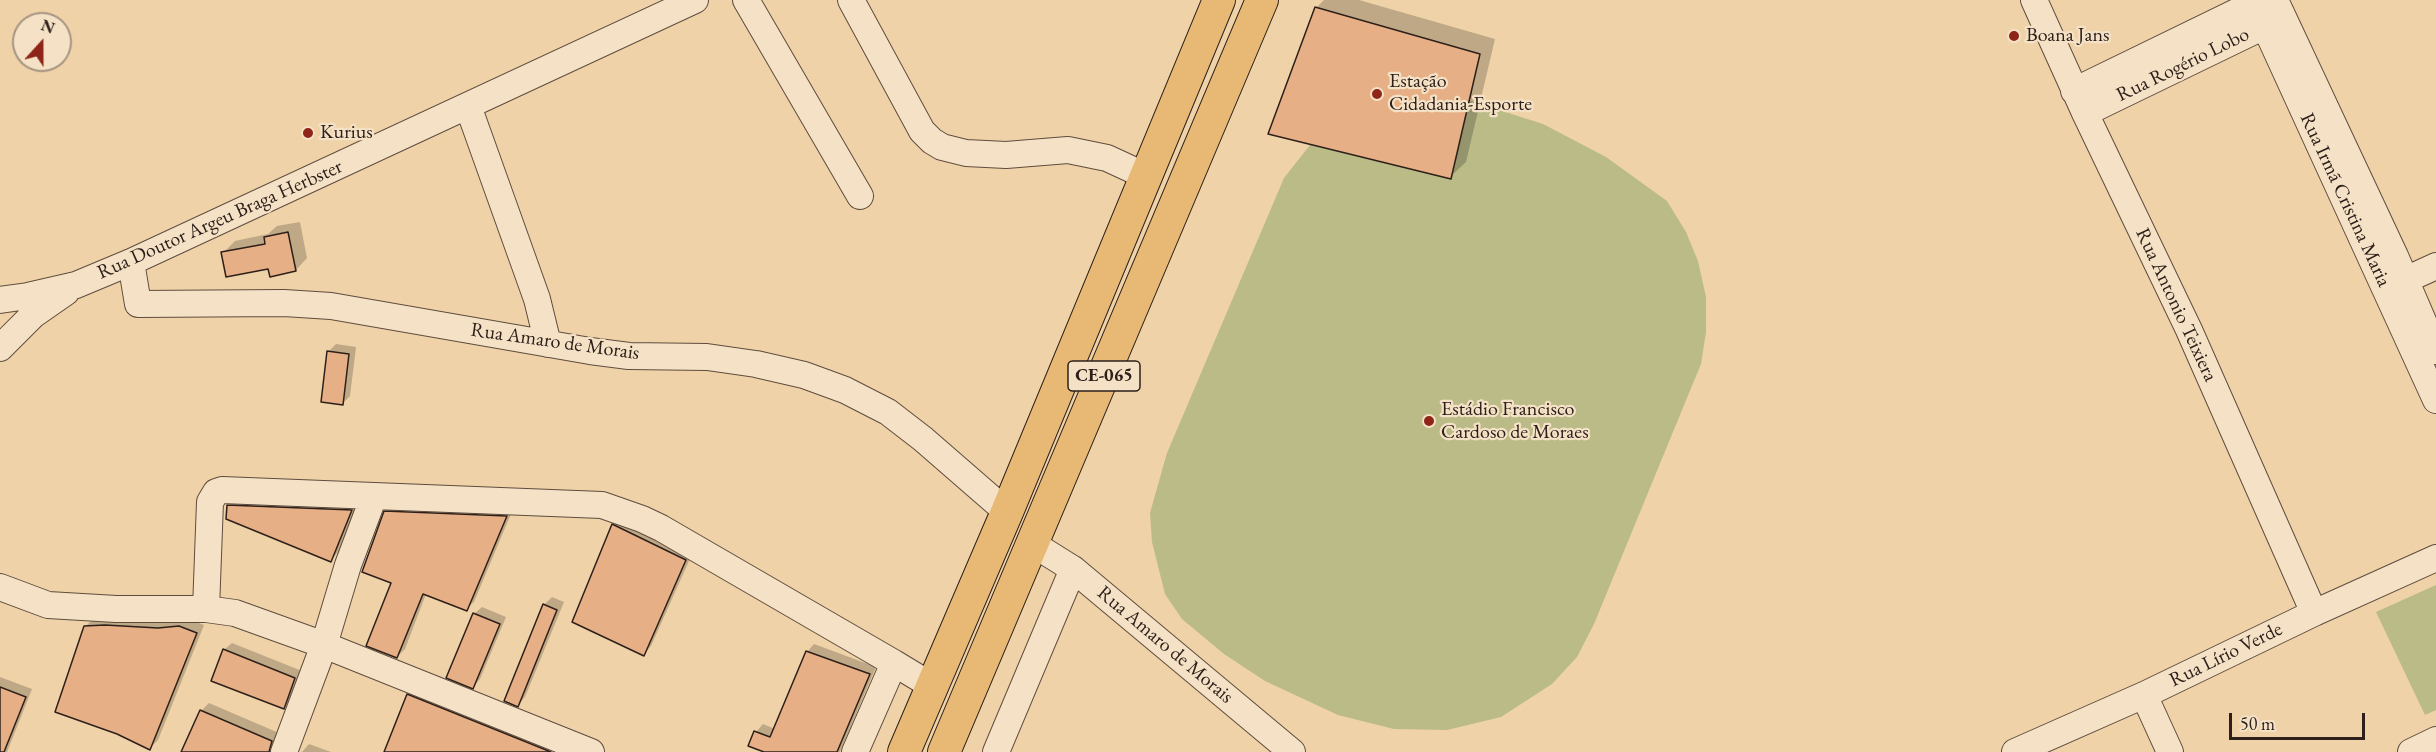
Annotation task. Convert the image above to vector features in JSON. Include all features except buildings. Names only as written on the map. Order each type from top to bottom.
[{"type":"main road","name":"CE-065","points":[[904,752],[1007,512],[1219,0]]},
{"type":"main road","name":"CE-065","points":[[944,752],[1262,0]]},
{"type":"street","name":"Rua Doutor Argeu Braga Herbster","points":[[0,300],[76,285],[131,262],[695,0]]},
{"type":"street","points":[[746,0],[860,196]]},
{"type":"street","points":[[851,0],[922,131],[942,147],[966,153],[1006,155],[1068,150],[1107,158],[1146,176]]},
{"type":"street","name":"Rua Antonio Teixiera","points":[[2034,0],[2189,330],[2314,613]]},
{"type":"street","name":"Rua Rogério Lobo","points":[[2080,102],[2265,7]]},
{"type":"street","name":"Rua Irmã Cristina Maria","points":[[2265,7],[2396,285],[2436,400]]},
{"type":"street","points":[[468,106],[537,299],[548,344]]},
{"type":"street","name":"Rua Amaro de Morais","points":[[131,262],[138,304],[284,303],[331,306],[628,356],[707,357],[756,364],[804,375],[845,390],[888,412],[923,439],[1007,512]]},
{"type":"street","points":[[2396,285],[2436,266]]},
{"type":"street","points":[[0,317],[76,285]]},
{"type":"street","points":[[0,348],[33,315],[76,285]]},
{"type":"street","name":"Rua Irmã Cristina Maria","points":[[2396,285],[2436,351]]},
{"type":"street","points":[[206,609],[210,502],[216,492],[222,490],[602,506],[621,510],[661,528],[932,686]]},
{"type":"street","points":[[284,752],[324,645],[348,566],[374,496]]},
{"type":"street","name":"Rua Amaro de Morais","points":[[1033,544],[1073,569],[1292,752]]},
{"type":"street","name":"Rua Lírio Verde","points":[[2015,752],[2144,695],[2314,613],[2436,558]]},
{"type":"street","points":[[996,752],[1073,569]]},
{"type":"street","points":[[0,587],[48,605],[116,609],[206,609],[235,613],[324,645],[591,752]]},
{"type":"street","points":[[855,752],[894,663]]},
{"type":"street","points":[[2144,695],[2170,752]]},
{"type":"street","points":[[2411,752],[2436,740]]},
{"type":"green space","name":"Estádio Francisco Cardoso de Moraes","points":[[1436,97],[1471,101],[1543,124],[1606,157],[1667,201],[1686,232],[1698,261],[1706,297],[1706,332],[1701,364],[1594,624],[1577,657],[1552,684],[1501,717],[1447,730],[1394,729],[1338,715],[1265,681],[1224,654],[1182,619],[1165,594],[1152,542],[1150,513],[1167,453],[1284,178],[1310,145],[1342,121]]},
{"type":"green space","points":[[2436,585],[2436,710],[2425,715],[2376,612]]},
{"type":"place","name":"Boana Jans","points":[[2014,36]]},
{"type":"place","name":"Estação Cidadania-Esporte","points":[[1377,94]]},
{"type":"place","name":"Kurius","points":[[308,133]]},
{"type":"place","name":"Estádio Francisco Cardoso de Moraes","points":[[1429,421]]}]
